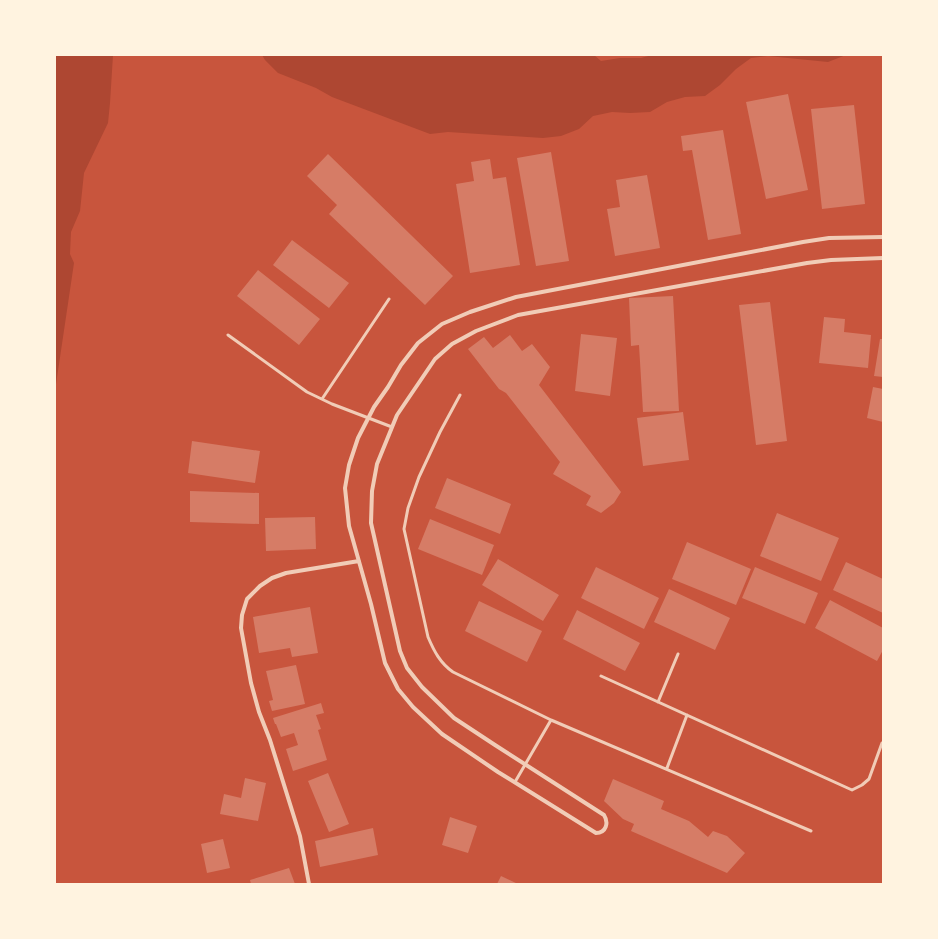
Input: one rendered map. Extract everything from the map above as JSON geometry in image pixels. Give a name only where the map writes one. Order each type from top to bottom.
[{"type":"street","points":[[883,237],[829,238],[803,242],[516,297],[470,312],[442,324],[418,343],[401,365],[368,417],[358,438],[349,464],[345,488],[349,526],[371,604],[385,663],[398,689],[413,707],[442,734],[596,834],[604,829],[606,821],[604,815],[454,718],[422,688],[407,668],[400,651],[371,523],[372,491],[377,464],[397,415],[435,359],[452,344],[476,331],[518,316],[807,263],[831,260],[883,258]]},
{"type":"street","points":[[309,884],[300,836],[270,740],[259,712],[251,683],[241,628],[242,615],[247,599],[260,586],[272,578],[286,574],[359,561]]},
{"type":"lane","points":[[322,399],[389,299]]},
{"type":"lane","points":[[228,335],[307,392],[392,427]]},
{"type":"lane","points":[[460,395],[440,432],[419,477],[408,508],[404,529],[428,637],[440,660],[453,672],[551,720],[667,768],[811,831]]},
{"type":"lane","points":[[658,702],[678,654]]},
{"type":"lane","points":[[601,676],[852,790],[862,786],[869,779],[882,743]]},
{"type":"lane","points":[[667,768],[686,715]]},
{"type":"lane","points":[[515,782],[551,720]]},
{"type":"shaded area","points":[[55,55],[113,55],[108,123],[84,173],[80,211],[71,232],[70,254],[74,263],[55,391]]},
{"type":"shaded area","points":[[262,55],[594,55],[601,61],[620,58],[641,58],[652,55],[846,55],[828,62],[768,56],[751,58],[705,96],[685,97],[667,102],[650,112],[612,112],[593,116],[579,129],[561,136],[543,138],[448,132],[430,134],[332,97],[316,88],[278,73]]},
{"type":"building","points":[[788,94],[808,190],[766,199],[746,102]]},
{"type":"building","points":[[854,105],[865,204],[822,209],[811,109]]},
{"type":"building","points":[[723,130],[741,234],[708,240],[692,150],[683,151],[681,136]]},
{"type":"building","points":[[551,152],[569,261],[536,266],[517,158]]},
{"type":"building","points":[[328,154],[453,276],[425,305],[329,214],[337,205],[307,176]]},
{"type":"building","points":[[490,159],[493,179],[506,177],[520,265],[470,273],[456,184],[474,181],[471,162]]},
{"type":"building","points":[[647,175],[660,248],[615,256],[607,209],[620,207],[616,180]]},
{"type":"building","points":[[292,240],[349,283],[329,308],[273,265]]},
{"type":"building","points":[[258,270],[320,319],[299,345],[237,296]]},
{"type":"building","points":[[673,296],[679,411],[643,412],[639,345],[631,346],[629,298]]},
{"type":"building","points":[[770,302],[787,441],[756,445],[739,305]]},
{"type":"building","points":[[824,317],[845,319],[844,332],[871,335],[868,368],[819,363]]},
{"type":"building","points":[[581,334],[617,338],[610,396],[575,391]]},
{"type":"building","points":[[510,335],[522,351],[532,344],[550,367],[539,385],[621,492],[614,503],[601,513],[586,505],[591,496],[553,474],[560,462],[506,393],[499,389],[468,349],[484,337],[493,348]]},
{"type":"building","points":[[880,339],[883,339],[883,377],[874,376]]},
{"type":"building","points":[[873,387],[883,389],[883,422],[867,418]]},
{"type":"building","points":[[683,412],[689,460],[643,466],[637,418]]},
{"type":"building","points":[[192,441],[260,451],[255,483],[188,473]]},
{"type":"building","points":[[447,478],[511,504],[500,534],[435,508]]},
{"type":"building","points":[[190,491],[259,493],[259,524],[190,522]]},
{"type":"building","points":[[777,513],[839,538],[821,581],[760,556]]},
{"type":"building","points":[[315,517],[316,549],[266,551],[265,518]]},
{"type":"building","points":[[430,519],[494,545],[482,575],[418,549]]},
{"type":"building","points":[[687,542],[751,569],[736,605],[672,579]]},
{"type":"building","points":[[498,559],[559,595],[543,621],[482,585]]},
{"type":"building","points":[[846,562],[883,579],[883,613],[833,590]]},
{"type":"building","points":[[596,567],[659,598],[644,629],[581,598]]},
{"type":"building","points":[[755,567],[818,593],[805,624],[742,598]]},
{"type":"building","points":[[669,589],[730,618],[715,650],[654,622]]},
{"type":"building","points":[[830,600],[883,628],[883,650],[877,661],[815,628]]},
{"type":"building","points":[[479,601],[542,631],[527,662],[465,631]]},
{"type":"building","points":[[310,607],[318,653],[292,657],[290,648],[259,653],[253,617]]},
{"type":"building","points":[[577,610],[640,643],[625,671],[563,639]]},
{"type":"building","points":[[296,665],[305,704],[272,711],[269,701],[273,700],[266,671]]},
{"type":"building","points":[[321,703],[324,713],[316,715],[321,729],[318,730],[327,760],[293,771],[286,749],[298,745],[294,733],[281,737],[273,718]]},
{"type":"building","points":[[328,773],[349,824],[329,832],[308,781]]},
{"type":"building","points":[[245,778],[266,783],[258,821],[220,814],[224,794],[241,798]]},
{"type":"building","points":[[613,779],[664,801],[661,809],[689,821],[708,837],[713,831],[727,836],[745,853],[727,873],[631,831],[634,824],[623,819],[604,801]]},
{"type":"building","points":[[450,817],[477,826],[468,853],[442,845]]},
{"type":"building","points":[[373,828],[378,855],[320,867],[315,841]]},
{"type":"building","points":[[223,839],[230,868],[207,873],[201,844]]},
{"type":"building","points":[[289,868],[295,884],[251,884],[250,880]]},
{"type":"building","points":[[501,876],[518,884],[497,884]]}]
